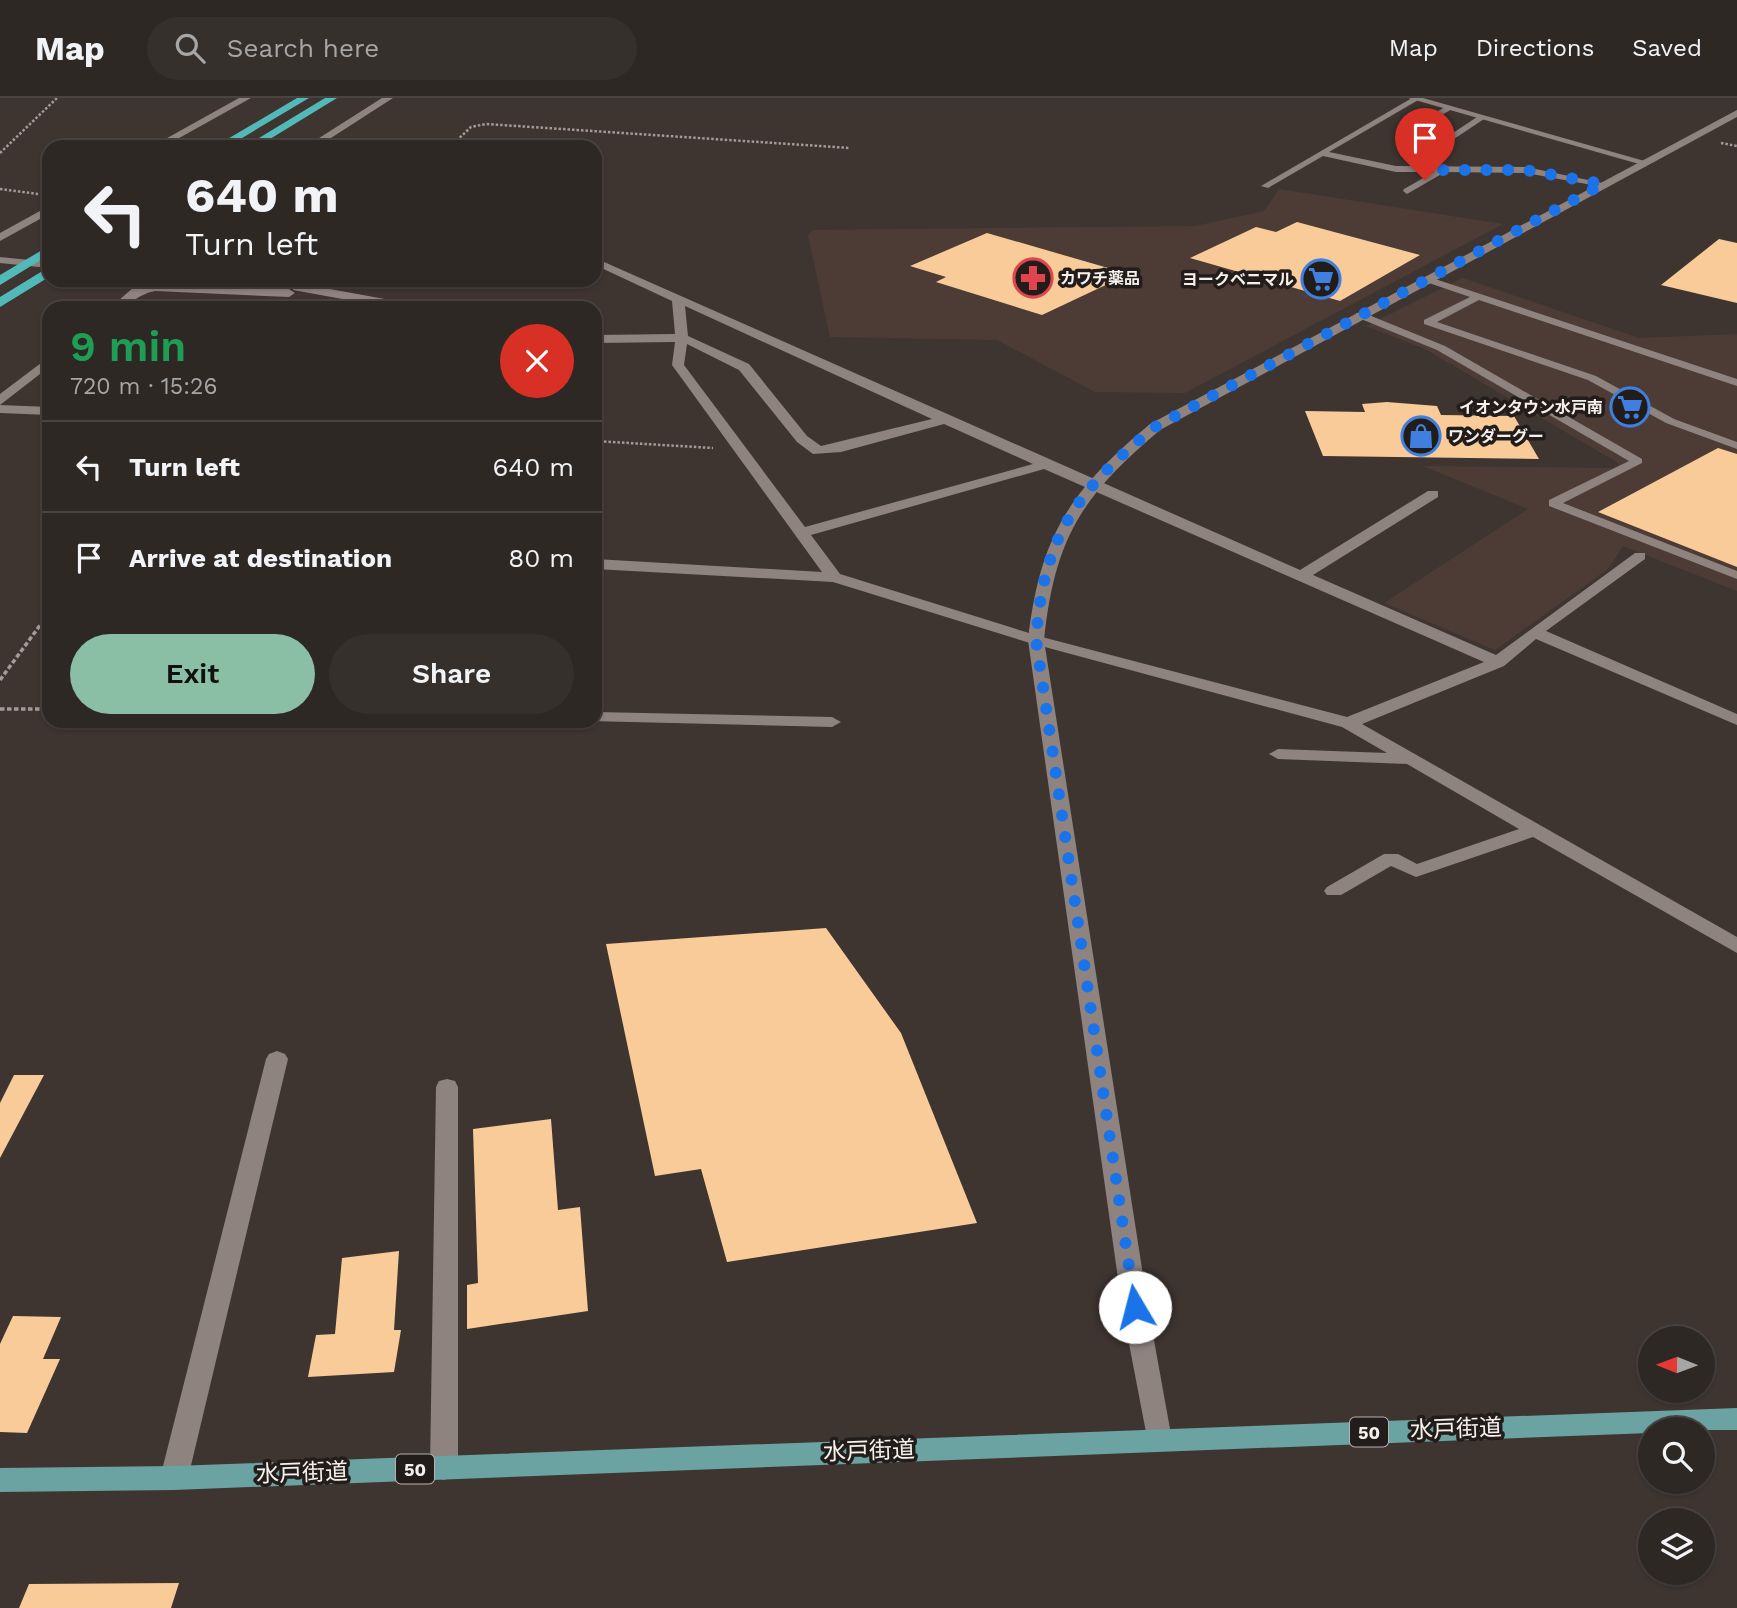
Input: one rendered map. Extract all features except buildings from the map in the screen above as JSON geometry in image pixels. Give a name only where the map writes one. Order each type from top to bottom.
[{"type":"highway","points":[[231,140],[304,98]]},
{"type":"highway","points":[[261,140],[332,98]]},
{"type":"highway","points":[[0,281],[42,254]]},
{"type":"highway","points":[[0,303],[42,276]]},
{"type":"main road","name":"水戸街道","points":[[0,1480],[174,1478],[1737,1419]]},
{"type":"street","points":[[169,140],[246,98]]},
{"type":"street","points":[[321,140],[388,98]]},
{"type":"street","points":[[1415,98],[1643,162]]},
{"type":"street","points":[[1159,1440],[1135,1307],[1036,640],[1039,594],[1046,564],[1064,527],[1092,485],[1116,458],[1155,427],[1737,113]]},
{"type":"street","points":[[0,238],[42,213]]},
{"type":"street","points":[[0,260],[42,264]]},
{"type":"street","points":[[602,264],[945,420],[1498,662]]},
{"type":"street","points":[[125,301],[138,290],[155,287],[293,290],[366,301]]},
{"type":"street","points":[[223,290],[227,287]]},
{"type":"street","points":[[678,301],[682,338],[678,365],[834,577]]},
{"type":"street","points":[[602,339],[682,338],[744,367],[802,439],[818,451],[841,449],[945,420]]},
{"type":"street","points":[[0,401],[42,367]]},
{"type":"street","points":[[0,409],[42,411]]},
{"type":"street","points":[[802,533],[1044,463]]},
{"type":"street","points":[[1303,575],[1433,494]]},
{"type":"street","points":[[1348,723],[1498,662],[1534,632],[1640,556]]},
{"type":"street","points":[[602,569],[834,577],[1036,640],[1348,723],[1737,946]]},
{"type":"street","points":[[1534,632],[1737,720]]},
{"type":"street","points":[[602,717],[832,722]]},
{"type":"street","points":[[1278,754],[1411,760]]},
{"type":"street","points":[[1334,891],[1391,858],[1416,871],[1535,830]]},
{"type":"street","points":[[174,1478],[276,1059]]},
{"type":"street","points":[[444,1468],[447,1087]]},
{"type":"lane","points":[[1265,186],[1415,98]]},
{"type":"lane","points":[[1405,132],[1450,108]]},
{"type":"lane","points":[[1439,145],[1483,117]]},
{"type":"lane","points":[[1321,153],[1396,169],[1526,170],[1603,184]]},
{"type":"lane","points":[[1407,191],[1443,170]]},
{"type":"lane","points":[[1426,279],[1737,383]]},
{"type":"lane","points":[[1477,297],[1428,322],[1592,378],[1670,421],[1737,446]]},
{"type":"lane","points":[[1360,315],[1441,348],[1638,461],[1553,503],[1737,575]]},
{"type":"path","points":[[0,153],[57,98]]},
{"type":"path","points":[[457,140],[471,127],[486,124],[850,148]]},
{"type":"path","points":[[0,190],[42,194]]},
{"type":"path","points":[[602,441],[741,450]]},
{"type":"path","points":[[0,680],[42,623]]},
{"type":"path","points":[[0,709],[42,709]]},
{"type":"shaded area","points":[[1279,189],[1503,224],[1185,393],[1095,392],[997,340],[830,337],[808,235],[813,230],[1195,226],[1264,211]]},
{"type":"shaded area","name":"イオンタウン水戸南","points":[[1463,278],[1639,338],[1737,334],[1737,591],[1623,546],[1608,569],[1495,650],[1384,603],[1528,509],[1423,466],[1613,468],[1620,464],[1425,349],[1366,326]]},
{"type":"place","name":"カワチ薬品","points":[[1033,278]]},
{"type":"place","name":"ヨークベニマル","points":[[1321,279]]},
{"type":"place","name":"イオンタウン水戸南","points":[[1630,407]]},
{"type":"place","name":"ワンダーグー","points":[[1421,436]]},
{"type":"route","points":[[1135,1307],[1036,640],[1039,594],[1046,564],[1064,527],[1092,485],[1116,458],[1155,427],[1603,184],[1526,170],[1443,170],[1425,180]]}]
